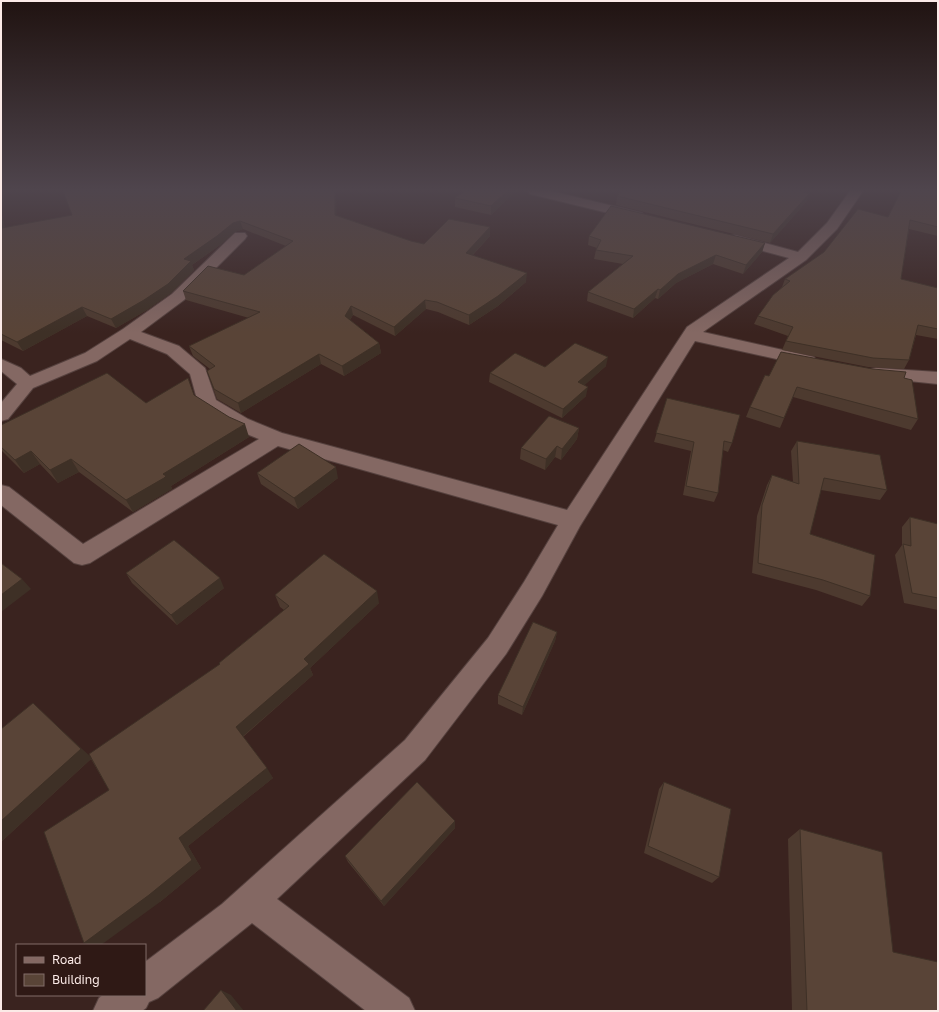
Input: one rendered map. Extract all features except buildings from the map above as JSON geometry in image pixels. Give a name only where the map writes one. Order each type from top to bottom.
[{"type":"street","points":[[1,415],[27,384],[91,357],[129,333],[178,297],[238,238]]},
{"type":"street","points":[[732,238],[801,257]]},
{"type":"street","points":[[146,984],[234,916],[415,750],[497,646],[533,589],[572,520],[692,331],[801,257],[820,238]]},
{"type":"street","points":[[692,331],[699,337],[822,364]]},
{"type":"street","points":[[129,333],[173,350],[198,372],[207,403],[241,424],[275,438],[572,520]]},
{"type":"street","points":[[1,364],[15,372],[27,384]]},
{"type":"street","points":[[860,371],[938,378]]},
{"type":"street","points":[[1,493],[82,556],[275,438]]},
{"type":"street","points":[[251,901],[396,1011]]},
{"type":"street","points":[[112,1011],[132,996]]}]
